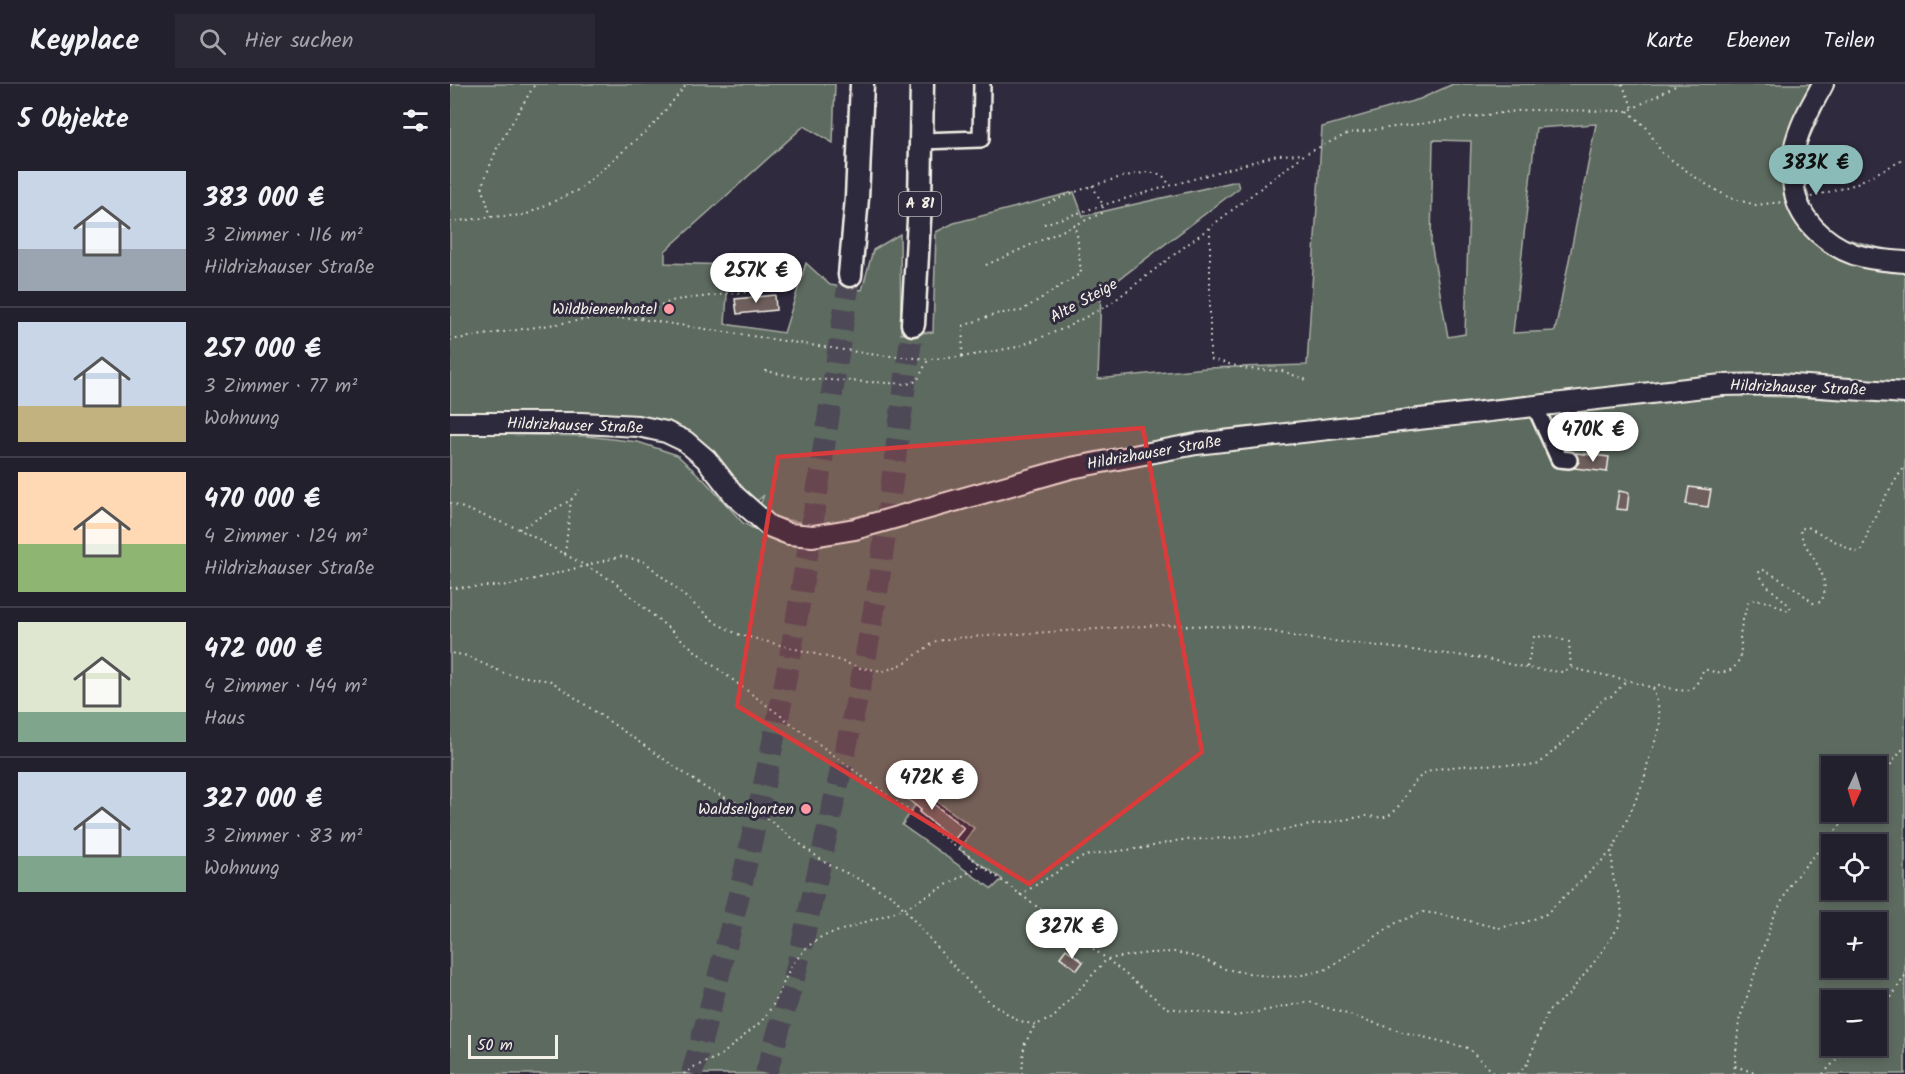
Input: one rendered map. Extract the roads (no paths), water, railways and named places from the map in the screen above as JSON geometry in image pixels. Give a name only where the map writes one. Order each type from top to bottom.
[{"type":"highway","name":"A 81","points":[[913,324],[920,203],[922,84]]},
{"type":"highway","points":[[850,275],[856,210],[858,88]]},
{"type":"main road","points":[[1823,84],[1803,122],[1793,156],[1796,200],[1820,234],[1838,247],[1862,257],[1905,262]]},
{"type":"main road","name":"Hildrizhauser Straße","points":[[450,423],[581,423],[638,426],[666,432],[684,441],[706,459],[735,496],[769,526],[789,534],[805,537],[825,536],[855,529],[1071,468],[1196,444],[1722,385],[1779,384],[1905,393]]},
{"type":"lane","points":[[921,141],[981,140],[982,84]]},
{"type":"lane","points":[[1535,406],[1559,459],[1569,460]]},
{"type":"tunnel","points":[[692,1074],[743,877],[786,678],[812,527],[850,275]]},
{"type":"tunnel","points":[[766,1074],[796,971],[863,672],[878,587],[913,324]]},
{"type":"place","name":"Wildbienenhotel","points":[[669,309]]},
{"type":"place","name":"Waldseilgarten","points":[[806,809]]}]
